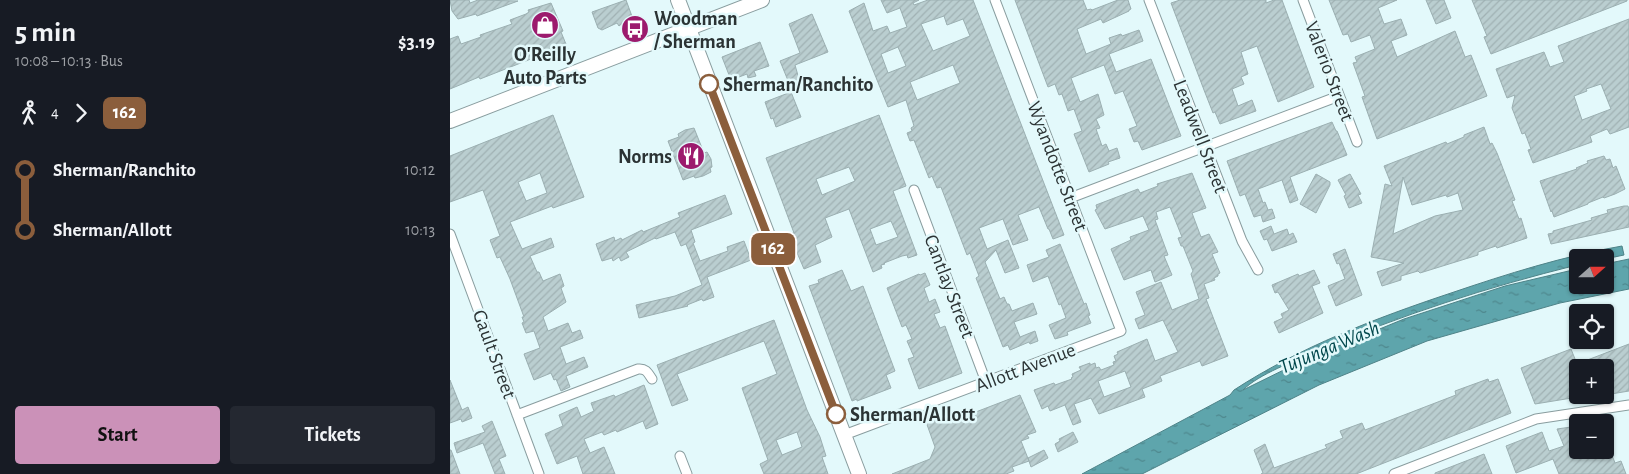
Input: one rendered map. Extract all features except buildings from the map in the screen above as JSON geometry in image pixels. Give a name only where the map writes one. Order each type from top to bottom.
[{"type":"main road","points":[[678,0],[859,474]]},
{"type":"main road","points":[[450,122],[762,0]]},
{"type":"street","name":"Wyandotte Street","points":[[995,0],[1122,331]]},
{"type":"street","name":"Leadwell Street","points":[[1149,0],[1242,241],[1258,270]]},
{"type":"street","name":"Valerio Street","points":[[1303,0],[1357,142]]},
{"type":"street","points":[[1070,198],[1339,96]]},
{"type":"street","name":"Cantlay Street","points":[[914,190],[986,382]]},
{"type":"street","name":"Gault Street","points":[[450,234],[539,474]]},
{"type":"street","name":"Allott Avenue","points":[[844,435],[1122,331]]},
{"type":"street","points":[[517,414],[638,369],[643,368],[647,371],[652,380]]},
{"type":"street","points":[[1394,474],[1536,419],[1629,405]]},
{"type":"street","points":[[680,456],[687,474]]},
{"type":"water","points":[[1622,246],[1624,255],[1614,257],[1614,249],[1606,249]]},
{"type":"water","points":[[1569,257],[1569,267],[1478,292],[1381,325],[1278,368],[1243,390],[1304,360],[1404,319],[1505,286],[1569,271],[1569,294],[1604,294],[1560,303],[1427,341],[1319,385],[1142,474],[1082,474],[1230,395],[1234,390],[1259,375],[1312,347],[1367,323],[1423,303]]},
{"type":"water","points":[[1629,259],[1629,289],[1614,292],[1614,262]]},
{"type":"bus line","name":"162","points":[[709,84],[836,414]]},
{"type":"place","name":"O'Reilly Auto Parts","points":[[545,25]]},
{"type":"place","name":"Woodman / Sherman","points":[[635,29]]},
{"type":"place","name":"Sherman/Ranchito","points":[[709,84]]},
{"type":"place","name":"Norms","points":[[691,156]]},
{"type":"place","name":"Sherman/Allott","points":[[836,414]]},
{"type":"water label","name":"Tujunga Wash","points":[[1329,347]]}]
